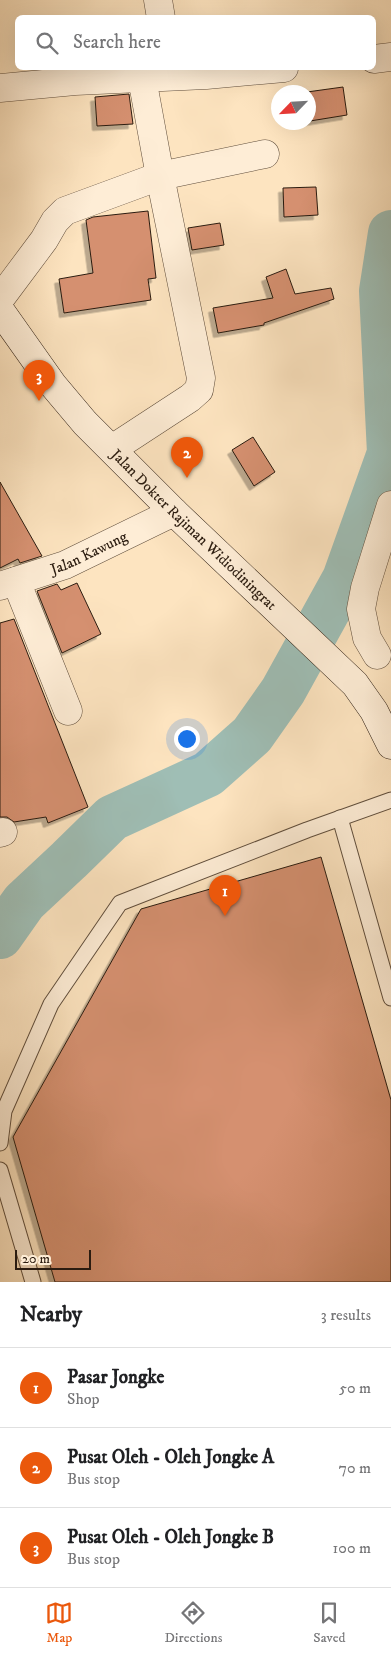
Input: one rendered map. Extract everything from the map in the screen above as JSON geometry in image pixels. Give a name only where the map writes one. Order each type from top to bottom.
[{"type":"street","points":[[158,0],[160,15]]},
{"type":"street","points":[[376,59],[391,57]]},
{"type":"street","points":[[0,88],[75,81],[142,78],[170,72],[206,75],[262,70]]},
{"type":"street","points":[[112,449],[190,398],[199,390],[201,378],[142,78]]},
{"type":"street","points":[[0,299],[44,240],[55,221],[65,211],[160,176],[265,154]]},
{"type":"street","name":"Jalan Dokter Rajiman Widiodiningrat","points":[[0,310],[53,385],[85,423],[174,512],[346,675],[374,711],[391,746]]},
{"type":"street","points":[[346,675],[384,652],[367,638],[361,609],[365,588],[391,505]]},
{"type":"street","name":"Jalan Kawung","points":[[8,583],[65,565],[174,512]]},
{"type":"street","points":[[8,583],[68,711]]},
{"type":"lane","points":[[0,1143],[4,1111],[51,1004],[120,903],[391,800]]},
{"type":"lane","points":[[340,818],[391,998]]},
{"type":"lane","points":[[0,1170],[33,1282]]},
{"type":"building","points":[[343,87],[347,115],[316,120],[316,91]]},
{"type":"building","points":[[129,94],[133,124],[97,126],[95,97]]},
{"type":"building","points":[[316,187],[318,215],[284,217],[283,188]]},
{"type":"building","points":[[148,211],[156,278],[148,279],[151,300],[64,313],[59,279],[93,273],[86,220],[93,217]]},
{"type":"building","points":[[220,223],[224,245],[192,250],[188,228]]},
{"type":"building","points":[[286,269],[295,294],[331,288],[334,299],[264,323],[264,325],[218,333],[213,308],[273,298],[266,277]]},
{"type":"building","points":[[253,437],[275,472],[254,486],[232,450]]},
{"type":"building","points":[[0,482],[42,556],[20,563],[18,559],[0,568]]},
{"type":"building","points":[[77,583],[101,634],[62,653],[37,591],[57,584],[61,590]]},
{"type":"building","points":[[14,619],[88,807],[48,823],[46,817],[14,822],[7,817],[0,817],[0,623]]},
{"type":"building","points":[[321,857],[391,1100],[391,1282],[55,1282],[13,1137],[141,909]]},
{"type":"waterway","points":[[0,936],[24,902],[112,818],[208,774],[252,735],[283,691],[345,579],[390,453],[382,291],[391,233]]},
{"type":"place","name":"Pusat Oleh - Oleh Jongke B","points":[[39,401]]},
{"type":"place","name":"Pusat Oleh - Oleh Jongke A","points":[[187,478]]},
{"type":"place","name":"Pasar Jongke","points":[[225,916]]}]
